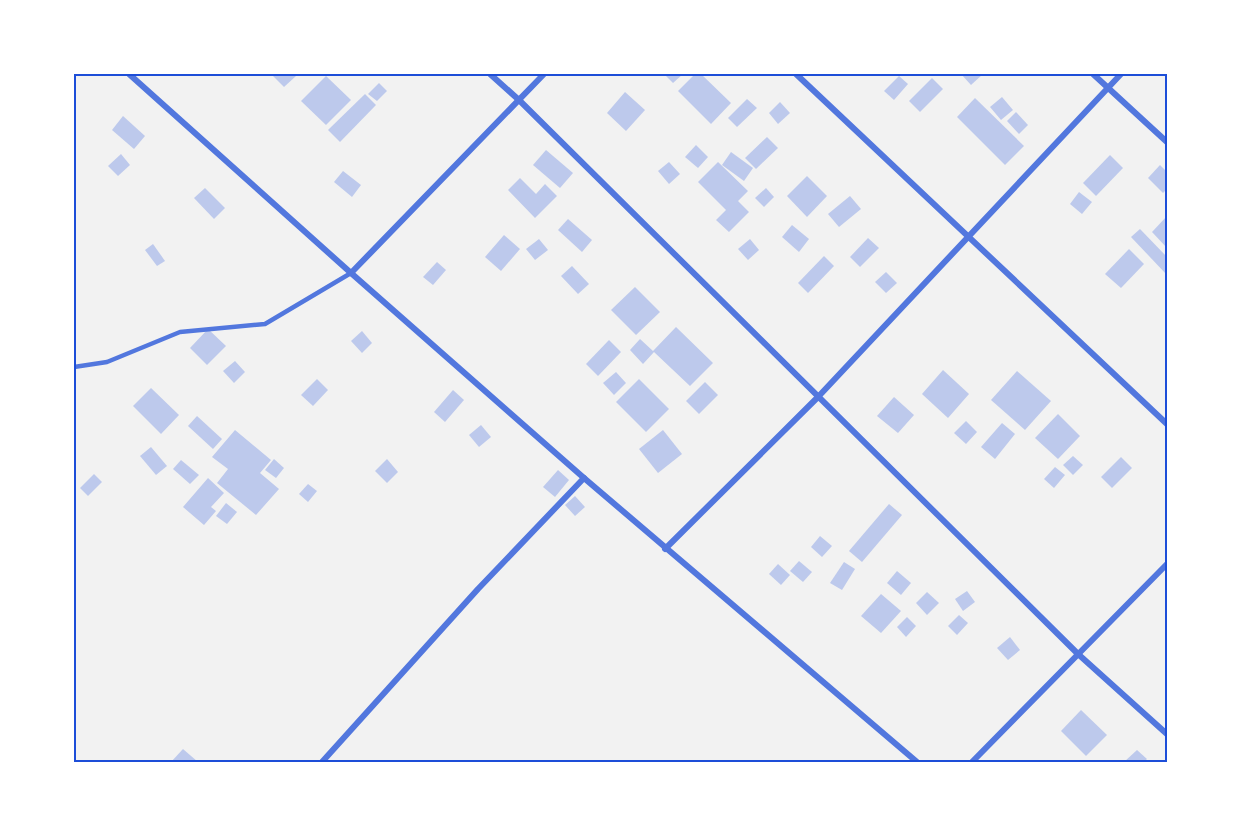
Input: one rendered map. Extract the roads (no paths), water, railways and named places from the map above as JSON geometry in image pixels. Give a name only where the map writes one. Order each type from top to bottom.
[{"type":"street","points":[[129,74],[665,549],[917,762]]},
{"type":"street","points":[[490,74],[519,100],[1078,654],[1167,735]]},
{"type":"street","points":[[351,273],[544,74]]},
{"type":"street","points":[[796,74],[1167,425]]},
{"type":"street","points":[[1093,74],[1167,143]]},
{"type":"street","points":[[665,549],[818,397],[1121,74]]},
{"type":"street","points":[[322,762],[478,589],[584,478]]},
{"type":"street","points":[[972,762],[1167,563]]},
{"type":"lane","points":[[74,367],[107,362],[180,332],[265,324],[351,273]]}]
